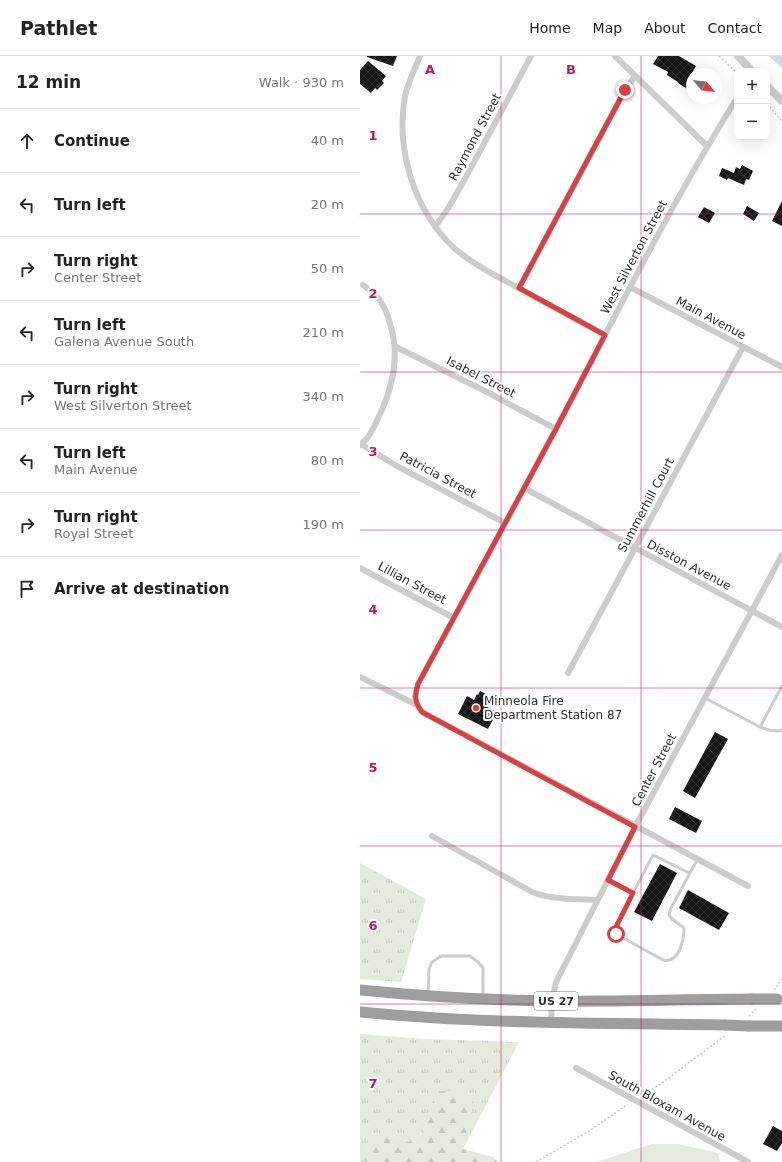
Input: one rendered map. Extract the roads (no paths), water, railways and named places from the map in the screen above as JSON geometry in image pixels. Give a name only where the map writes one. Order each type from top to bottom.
[{"type":"highway","name":"US 27","points":[[360,990],[427,996],[552,1001],[755,1003],[777,996]]},
{"type":"highway","name":"US 27","points":[[360,1012],[438,1018],[728,1028],[749,1021],[782,1026]]},
{"type":"street","points":[[420,56],[405,97],[404,146],[406,160],[415,189],[426,213],[435,227],[448,241],[471,261],[605,335]]},
{"type":"street","name":"Raymond Street","points":[[435,227],[449,207],[466,177],[531,56]]},
{"type":"street","points":[[615,56],[707,146]]},
{"type":"street","points":[[738,56],[749,68]]},
{"type":"street","points":[[519,288],[625,90],[635,76]]},
{"type":"street","points":[[770,89],[782,101]]},
{"type":"street","name":"West Silverton Street","points":[[417,706],[415,697],[418,684],[556,429],[630,287],[707,146],[734,103]]},
{"type":"street","points":[[360,445],[370,435],[384,406],[395,368],[396,347],[393,332],[383,304],[363,284]]},
{"type":"street","name":"Main Avenue","points":[[630,287],[782,367]]},
{"type":"street","name":"Isabel Street","points":[[396,347],[483,390],[556,429]]},
{"type":"street","name":"Summerhill Court","points":[[568,673],[744,347]]},
{"type":"street","name":"Patricia Street","points":[[360,445],[505,523]]},
{"type":"street","name":"Disston Avenue","points":[[524,488],[782,627]]},
{"type":"street","name":"Center Street","points":[[551,1022],[552,1001],[556,982],[635,827],[782,555]]},
{"type":"street","name":"Lillian Street","points":[[360,568],[454,618]]},
{"type":"street","points":[[360,677],[417,706],[422,712],[635,827],[748,886]]},
{"type":"street","points":[[432,836],[532,892],[543,896],[598,900]]},
{"type":"street","name":"South Bloxam Avenue","points":[[576,1068],[736,1159],[748,1162]]},
{"type":"lane","points":[[760,727],[782,686]]},
{"type":"lane","points":[[705,698],[760,727],[770,730],[782,730]]},
{"type":"lane","points":[[689,873],[653,855],[614,931],[616,934],[653,955],[668,961],[674,958],[681,947],[684,928],[669,915],[671,908],[697,860]]},
{"type":"lane","points":[[608,880],[633,893]]},
{"type":"lane","points":[[427,996],[429,969],[432,962],[441,956],[470,956],[483,968],[483,999]]},
{"type":"water","points":[[769,56],[782,56],[782,68]]},
{"type":"place","name":"Minneola Fire Department Station 87","points":[[476,708]]}]
